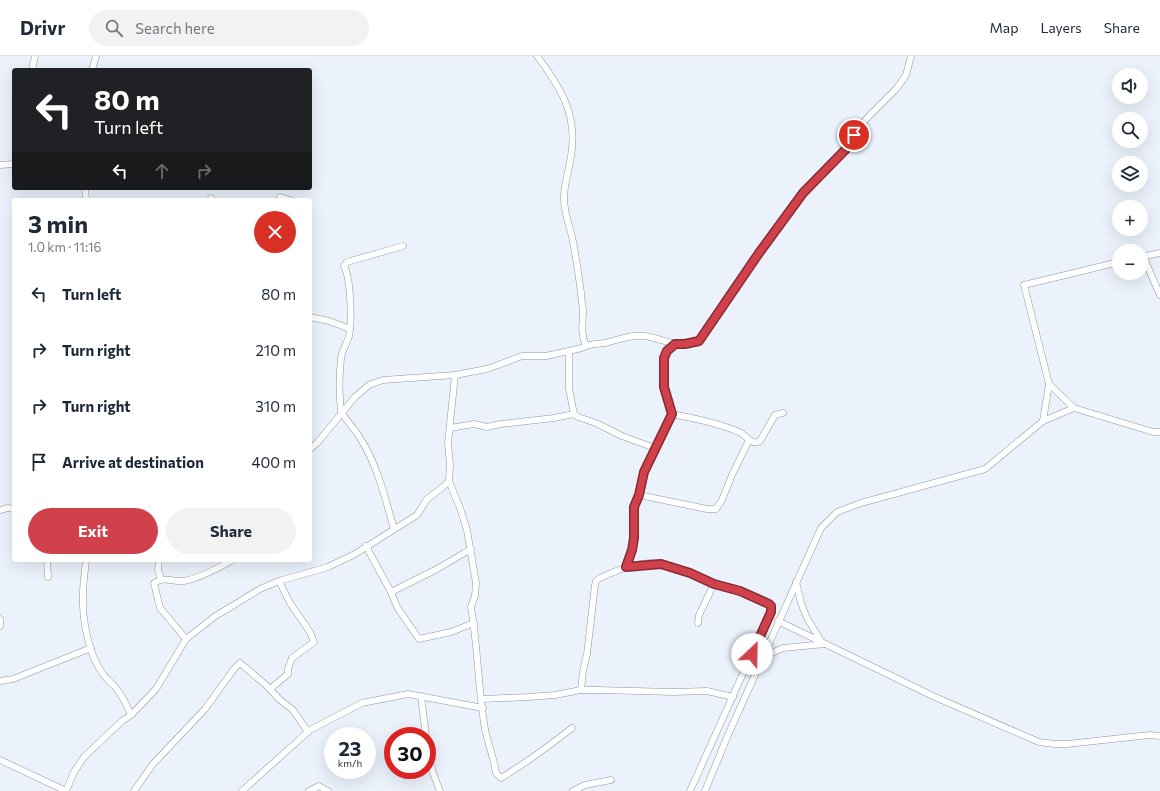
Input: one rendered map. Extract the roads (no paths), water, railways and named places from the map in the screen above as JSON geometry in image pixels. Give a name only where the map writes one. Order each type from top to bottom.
[{"type":"street","points":[[32,68],[35,56]]},
{"type":"street","points":[[93,68],[96,56]]},
{"type":"street","points":[[537,56],[554,79],[562,93],[569,109],[573,126],[574,139],[572,155],[565,184],[564,198],[565,212],[574,249],[578,274],[583,309],[582,336],[586,346]]},
{"type":"street","points":[[312,448],[318,443],[355,397],[369,385],[383,380],[455,374],[487,368],[522,356],[546,356],[623,338],[643,336],[675,344],[685,344],[699,341],[759,253],[803,193],[846,149],[854,135],[867,118],[897,88],[906,75],[911,56]]},
{"type":"street","points":[[0,165],[12,164]]},
{"type":"street","points":[[394,529],[380,477],[373,461],[355,429],[341,413],[339,389],[341,358],[347,343],[350,329],[349,293],[347,274],[344,266],[347,262],[403,246]]},
{"type":"street","points":[[1148,255],[1160,252]]},
{"type":"street","points":[[1043,421],[1049,384],[1024,285],[1112,264]]},
{"type":"street","points":[[1148,270],[1160,295]]},
{"type":"street","points":[[312,317],[328,321],[350,329]]},
{"type":"street","points":[[626,567],[632,550],[634,538],[634,507],[639,495],[644,472],[672,414],[664,387],[664,358],[667,351],[675,344]]},
{"type":"street","points":[[568,351],[569,389],[574,414],[622,436],[655,448]]},
{"type":"street","points":[[455,374],[448,443],[450,465],[448,481],[462,515],[471,549],[476,583],[476,596],[471,607],[474,622],[482,708],[485,729],[495,764],[496,773],[501,778],[544,750],[572,728]]},
{"type":"street","points":[[1049,384],[1074,408],[1153,432],[1160,432]]},
{"type":"street","points":[[705,791],[762,657],[821,528],[837,512],[861,503],[985,469],[1043,421],[1074,408]]},
{"type":"street","points":[[672,414],[703,420],[730,428],[742,433],[749,440],[757,442],[760,441],[775,415],[783,413]]},
{"type":"street","points":[[450,428],[474,424],[487,427],[574,414]]},
{"type":"street","points":[[639,495],[707,509],[716,509],[722,500],[749,440]]},
{"type":"street","points":[[0,760],[66,791],[74,772],[84,757],[131,715],[156,690],[186,639],[214,616],[260,589],[279,581],[328,567],[355,554],[417,515],[427,499],[443,487],[448,481]]},
{"type":"street","points":[[0,510],[12,509]]},
{"type":"street","points":[[366,546],[391,592],[397,607],[419,639],[451,632],[474,622]]},
{"type":"street","points":[[391,592],[437,569],[471,549]]},
{"type":"street","points":[[47,562],[48,577]]},
{"type":"street","points":[[86,562],[83,594],[85,624],[95,662],[103,675],[116,688],[131,715]]},
{"type":"street","points":[[159,562],[158,570],[161,579]]},
{"type":"street","points":[[186,639],[160,608],[154,583],[161,579],[185,581],[216,570],[230,562]]},
{"type":"street","points":[[581,690],[595,585],[596,581],[600,578],[626,567],[661,564],[690,573],[714,584],[740,591],[769,604],[772,608],[690,791]]},
{"type":"street","points":[[270,689],[288,674],[288,669],[292,658],[314,642],[310,632],[290,603],[279,581]]},
{"type":"street","points":[[796,582],[801,603],[807,618],[823,643]]},
{"type":"street","points":[[698,622],[699,615],[714,584]]},
{"type":"street","points":[[0,619],[0,626]]},
{"type":"street","points":[[778,621],[935,697],[1039,742],[1067,744],[1150,735],[1160,736]]},
{"type":"street","points":[[762,657],[787,647],[823,643]]},
{"type":"street","points":[[0,681],[13,679],[91,648]]},
{"type":"street","points":[[134,791],[153,764],[209,703],[240,663],[293,710],[308,732]]},
{"type":"street","points":[[482,699],[555,695],[581,690],[673,692],[706,691],[733,696]]},
{"type":"street","points":[[242,791],[310,730],[362,703],[408,694],[482,708]]},
{"type":"street","points":[[421,696],[425,727]]},
{"type":"street","points":[[435,779],[440,791]]},
{"type":"street","points":[[573,791],[585,785],[611,780]]},
{"type":"street","points":[[309,791],[319,786],[328,791]]}]
